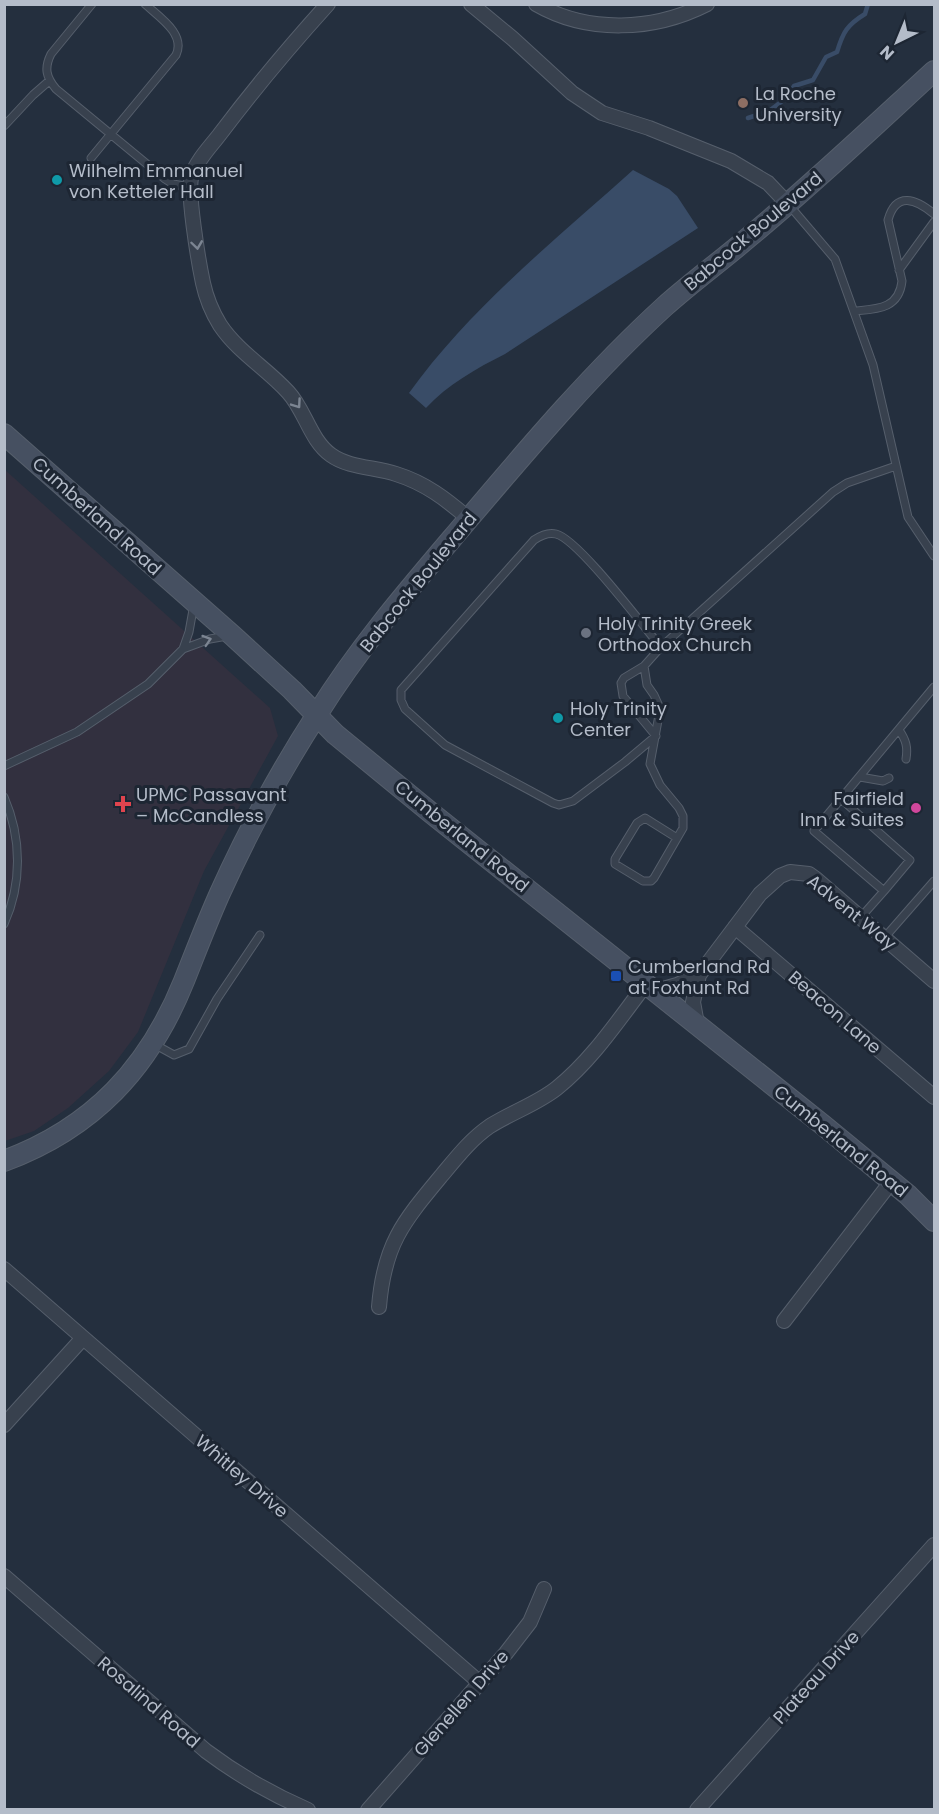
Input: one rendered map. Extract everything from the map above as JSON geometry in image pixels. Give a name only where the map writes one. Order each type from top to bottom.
[{"type":"main road","name":"Babcock Boulevard","points":[[4,1161],[62,1134],[103,1105],[141,1062],[154,1044],[184,982],[201,934],[237,856],[316,715],[395,607],[539,436],[617,352],[666,305],[788,204],[934,71]]},
{"type":"main road","name":"Cumberland Road","points":[[4,434],[292,690],[335,734],[697,1024],[891,1182],[934,1221]]},
{"type":"street","points":[[328,4],[288,47],[193,170],[190,187],[203,284],[214,314],[232,342],[287,391],[299,405],[314,434],[332,456],[348,463],[393,472],[420,482],[446,499],[469,519]]},
{"type":"street","points":[[471,4],[572,93],[602,113],[649,128],[731,161],[768,183],[788,204]]},
{"type":"street","points":[[536,4],[565,17],[612,26],[664,20],[689,13],[707,4]]},
{"type":"street","name":"Advent Way","points":[[697,1024],[693,1002],[699,975],[760,894],[780,876],[790,872],[809,874],[934,981]]},
{"type":"street","name":"Beacon Lane","points":[[735,927],[934,1097]]},
{"type":"street","points":[[379,1307],[381,1279],[395,1238],[416,1206],[467,1145],[480,1133],[541,1099],[572,1075],[651,987],[686,981],[699,975]]},
{"type":"street","points":[[784,1321],[891,1182]]},
{"type":"street","name":"Whitley Drive","points":[[4,1269],[480,1683]]},
{"type":"street","points":[[4,1425],[83,1338]]},
{"type":"street","name":"Plateau Drive","points":[[697,1809],[934,1545]]},
{"type":"street","name":"Rosalind Road","points":[[4,1576],[232,1771],[308,1809]]},
{"type":"street","name":"Glenellen Drive","points":[[368,1809],[506,1653],[530,1622],[544,1589]]},
{"type":"lane","points":[[93,4],[51,54],[47,63],[47,76],[56,89],[165,179],[174,184],[190,187]]},
{"type":"lane","points":[[91,158],[176,55],[179,47],[173,31],[145,4]]},
{"type":"lane","points":[[4,126],[33,95],[50,81]]},
{"type":"lane","points":[[855,311],[888,306],[901,291],[902,281],[888,220],[890,212],[897,204],[906,200],[915,200],[934,214]]},
{"type":"lane","points":[[788,204],[835,259],[873,365],[908,517],[934,556]]},
{"type":"lane","points":[[899,270],[934,222]]},
{"type":"lane","points":[[656,736],[623,696],[621,690],[624,678],[644,666],[661,647],[833,492],[847,483],[896,466]]},
{"type":"lane","points":[[656,736],[573,801],[560,805],[552,803],[445,745],[405,709],[400,694],[401,690],[534,540],[551,534],[564,537],[592,563],[661,647]]},
{"type":"lane","points":[[183,649],[189,632],[194,602]]},
{"type":"lane","points":[[4,766],[76,732],[112,709],[148,684],[183,649],[210,639],[232,636]]},
{"type":"lane","points":[[644,666],[647,685],[659,706],[650,764],[660,785],[679,808],[683,816],[683,828],[677,838],[651,881],[643,881],[615,864],[615,859],[641,819],[645,818],[677,838]]},
{"type":"lane","points":[[884,891],[814,831],[934,687]]},
{"type":"lane","points":[[899,730],[905,738],[908,749],[906,759]]},
{"type":"lane","points":[[860,777],[884,781],[889,778]]},
{"type":"lane","points":[[4,798],[13,824],[18,865],[17,888],[12,908],[4,924]]},
{"type":"lane","points":[[841,799],[910,860],[861,917]]},
{"type":"lane","points":[[885,937],[934,881]]},
{"type":"lane","points":[[154,1044],[174,1054],[189,1049],[217,999],[260,935]]},
{"type":"shaded area","name":"UPMC Passavant – McCandless","points":[[4,469],[270,708],[278,736],[204,871],[138,1032],[109,1071],[68,1108],[34,1131],[5,1141]]},
{"type":"water","points":[[633,170],[669,189],[677,196],[698,228],[505,354],[463,378],[426,408],[409,393],[433,362],[486,304]]},
{"type":"waterway","points":[[748,118],[769,111],[785,99],[794,86],[813,80],[826,57],[837,52],[846,30],[865,14],[868,4]]},
{"type":"place","name":"La Roche University","points":[[743,103]]},
{"type":"place","name":"Wilhelm Emmanuel von Ketteler Hall","points":[[57,180]]},
{"type":"place","name":"Holy Trinity Greek Orthodox Church","points":[[586,633]]},
{"type":"place","name":"Holy Trinity Center","points":[[558,718]]},
{"type":"place","name":"UPMC Passavant – McCandless","points":[[123,804]]},
{"type":"place","name":"Fairfield Inn & Suites","points":[[916,808]]},
{"type":"place","name":"Cumberland Rd at Foxhunt Rd","points":[[616,976]]}]
